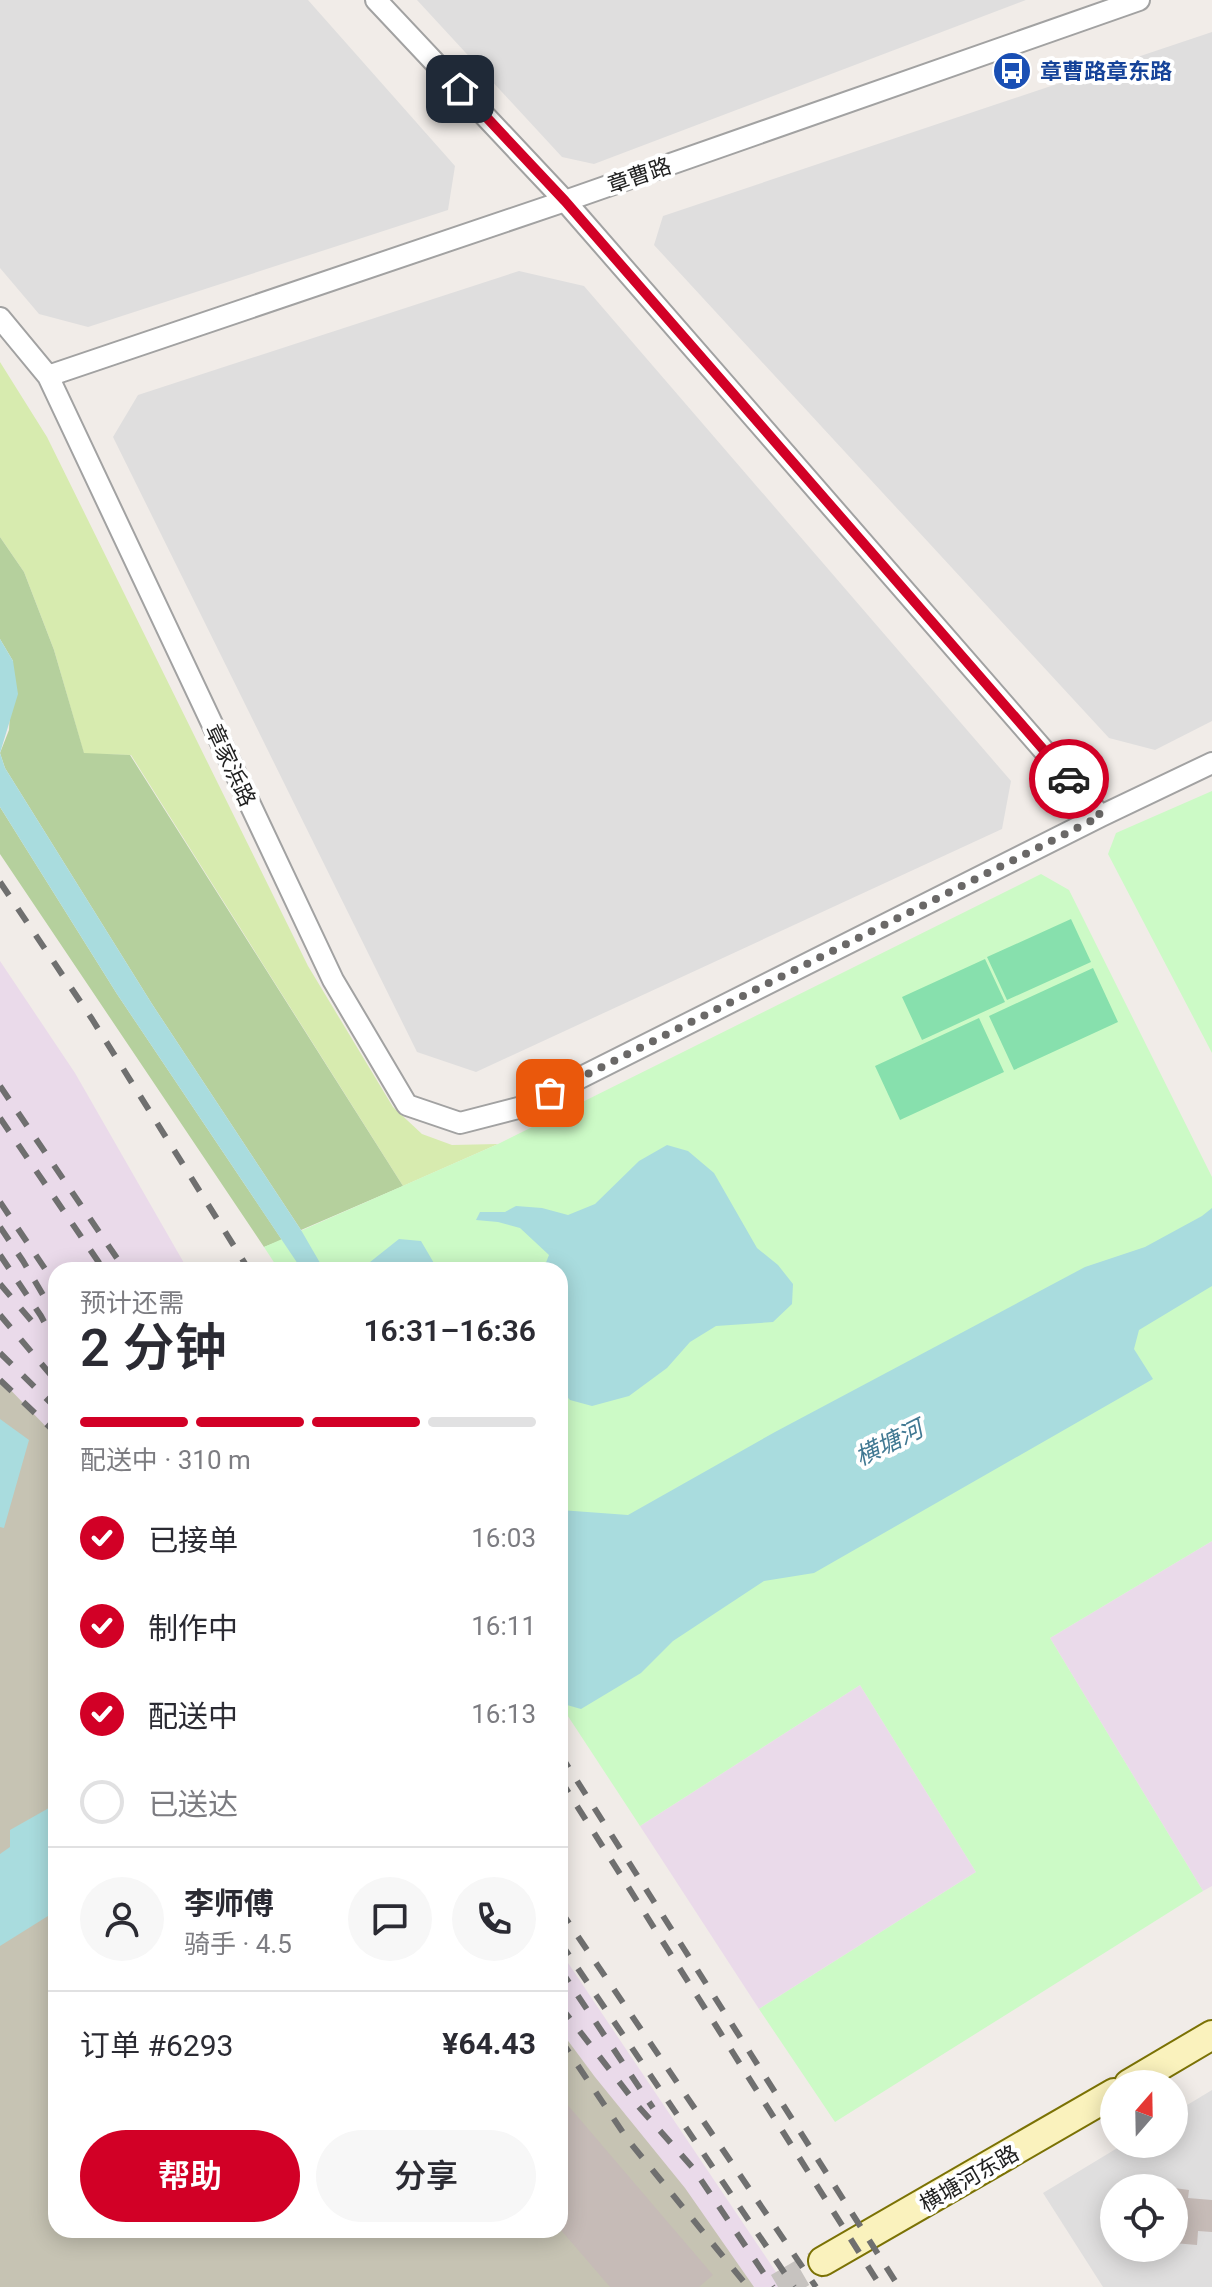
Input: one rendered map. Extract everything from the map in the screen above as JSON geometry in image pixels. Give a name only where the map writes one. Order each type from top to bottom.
[{"type":"main road","points":[[1153,2070],[1212,2035]]},
{"type":"main road","name":"横塘河东路","points":[[823,2261],[1100,2101]]},
{"type":"street","points":[[376,0],[565,201],[1101,816]]},
{"type":"street","name":"章曹路","points":[[48,376],[565,201],[1139,0]]},
{"type":"street","name":"章家浜路","points":[[0,318],[48,376],[333,980],[407,1105],[460,1123],[522,1107],[1212,763]]},
{"type":"shaded area","points":[[0,0],[308,0],[455,166],[448,210],[88,327],[39,314],[0,268]]},
{"type":"shaded area","points":[[417,0],[1026,0],[594,164],[562,157]]},
{"type":"shaded area","points":[[1212,32],[1212,721],[1155,750],[1109,738],[654,245],[663,216]]},
{"type":"shaded area","points":[[519,271],[584,286],[1011,781],[1002,829],[476,1072],[417,1052],[113,437],[138,395]]},
{"type":"shaded area","points":[[0,961],[75,1073],[183,1262],[48,1262],[48,1458],[0,1431]]},
{"type":"shaded area","points":[[0,1379],[48,1429],[48,2238],[568,2238],[568,2041],[685,2188],[754,2287],[0,2287]]},
{"type":"shaded area","points":[[1212,1541],[1212,1886],[1203,1891],[1050,1638]]},
{"type":"shaded area","points":[[860,1685],[976,1872],[759,2009],[640,1826]]},
{"type":"shaded area","points":[[568,1963],[786,2287],[727,2287],[659,2165],[568,2041]]},
{"type":"shaded area","points":[[1212,2090],[1212,2287],[1103,2287],[1043,2193],[1101,2158],[1188,2158],[1188,2105]]},
{"type":"green space","points":[[0,362],[47,437],[308,966],[393,1107],[422,1134],[452,1145],[498,1144],[403,1186],[131,755],[84,754],[54,650],[24,572],[0,537]]},
{"type":"green space","points":[[0,537],[24,572],[54,650],[84,753],[130,755],[403,1186],[301,1230],[152,1004],[5,768],[0,753],[9,730],[13,661],[0,639]]},
{"type":"green space","points":[[1212,791],[1212,1053],[1108,854],[1116,833]]},
{"type":"green space","points":[[0,807],[117,994],[282,1240],[264,1247],[0,854]]},
{"type":"green space","points":[[1041,874],[1069,890],[1212,1177],[1212,1541],[1050,1638],[1203,1891],[835,2122],[759,2009],[976,1872],[860,1685],[640,1826],[568,1716],[568,1262],[274,1262],[264,1247],[498,1144]]},
{"type":"green space","points":[[1071,919],[1091,962],[1007,1000],[987,957]]},
{"type":"green space","points":[[985,959],[1005,1002],[922,1040],[902,997]]},
{"type":"green space","points":[[1093,968],[1118,1022],[1014,1070],[989,1016]]},
{"type":"green space","points":[[979,1018],[1004,1072],[900,1120],[875,1066]]},
{"type":"water","points":[[0,639],[13,661],[18,694],[0,753]]},
{"type":"water","points":[[0,753],[5,768],[152,1004],[320,1262],[297,1262],[117,994],[0,807]]},
{"type":"water","points":[[667,1145],[688,1151],[714,1173],[757,1248],[778,1265],[793,1284],[792,1304],[773,1322],[716,1326],[690,1342],[667,1368],[629,1396],[592,1406],[568,1398],[568,1262],[546,1262],[549,1255],[520,1228],[476,1220],[480,1212],[505,1212],[516,1206],[542,1208],[568,1215],[595,1204],[639,1161]]},
{"type":"water","name":"横塘河","points":[[1212,1208],[1212,1286],[1139,1330],[1134,1349],[1153,1379],[814,1573],[764,1581],[673,1641],[641,1673],[581,1709],[568,1705],[568,1511],[628,1515],[775,1432],[1085,1267],[1145,1247]]},
{"type":"water","points":[[399,1239],[421,1241],[433,1262],[370,1262]]},
{"type":"water","points":[[0,1419],[29,1440],[4,1528],[0,1527]]},
{"type":"water","points":[[48,1809],[48,1916],[0,1946],[0,1854],[10,1847],[10,1830]]},
{"type":"building","points":[[568,2105],[713,2275],[699,2287],[610,2287],[568,2238]]},
{"type":"building","points":[[1188,2198],[1212,2200],[1212,2232],[1198,2231],[1197,2245],[1188,2244]]},
{"type":"tunnel","points":[[778,2287],[823,2261]]},
{"type":"railway","points":[[0,882],[92,1019],[244,1262]]},
{"type":"railway","points":[[0,1086],[120,1262]]},
{"type":"railway","points":[[0,1118],[99,1262]]},
{"type":"railway","points":[[0,1202],[48,1273]]},
{"type":"railway","points":[[0,1227],[48,1303]]},
{"type":"railway","points":[[0,1255],[48,1329]]},
{"type":"railway","points":[[0,1284],[35,1325]]},
{"type":"railway","points":[[0,1315],[48,1372]]},
{"type":"railway","points":[[0,1353],[48,1400]]},
{"type":"railway","points":[[0,1380],[48,1425]]},
{"type":"railway","points":[[568,1767],[899,2287]]},
{"type":"railway","points":[[568,1792],[881,2287]]},
{"type":"railway","points":[[568,1922],[816,2287]]},
{"type":"railway","points":[[568,1954],[794,2287]]},
{"type":"railway","points":[[568,1981],[653,2108]]},
{"type":"railway","points":[[568,2016],[638,2106],[693,2168],[773,2287]]},
{"type":"railway","points":[[568,2051],[628,2140],[748,2287]]},
{"type":"way so far","points":[[550,1093],[1101,816],[1069,779]]},
{"type":"place","name":"章曹路章东路","points":[[1012,71]]},
{"type":"route","points":[[460,89],[565,201],[1069,779]]}]
